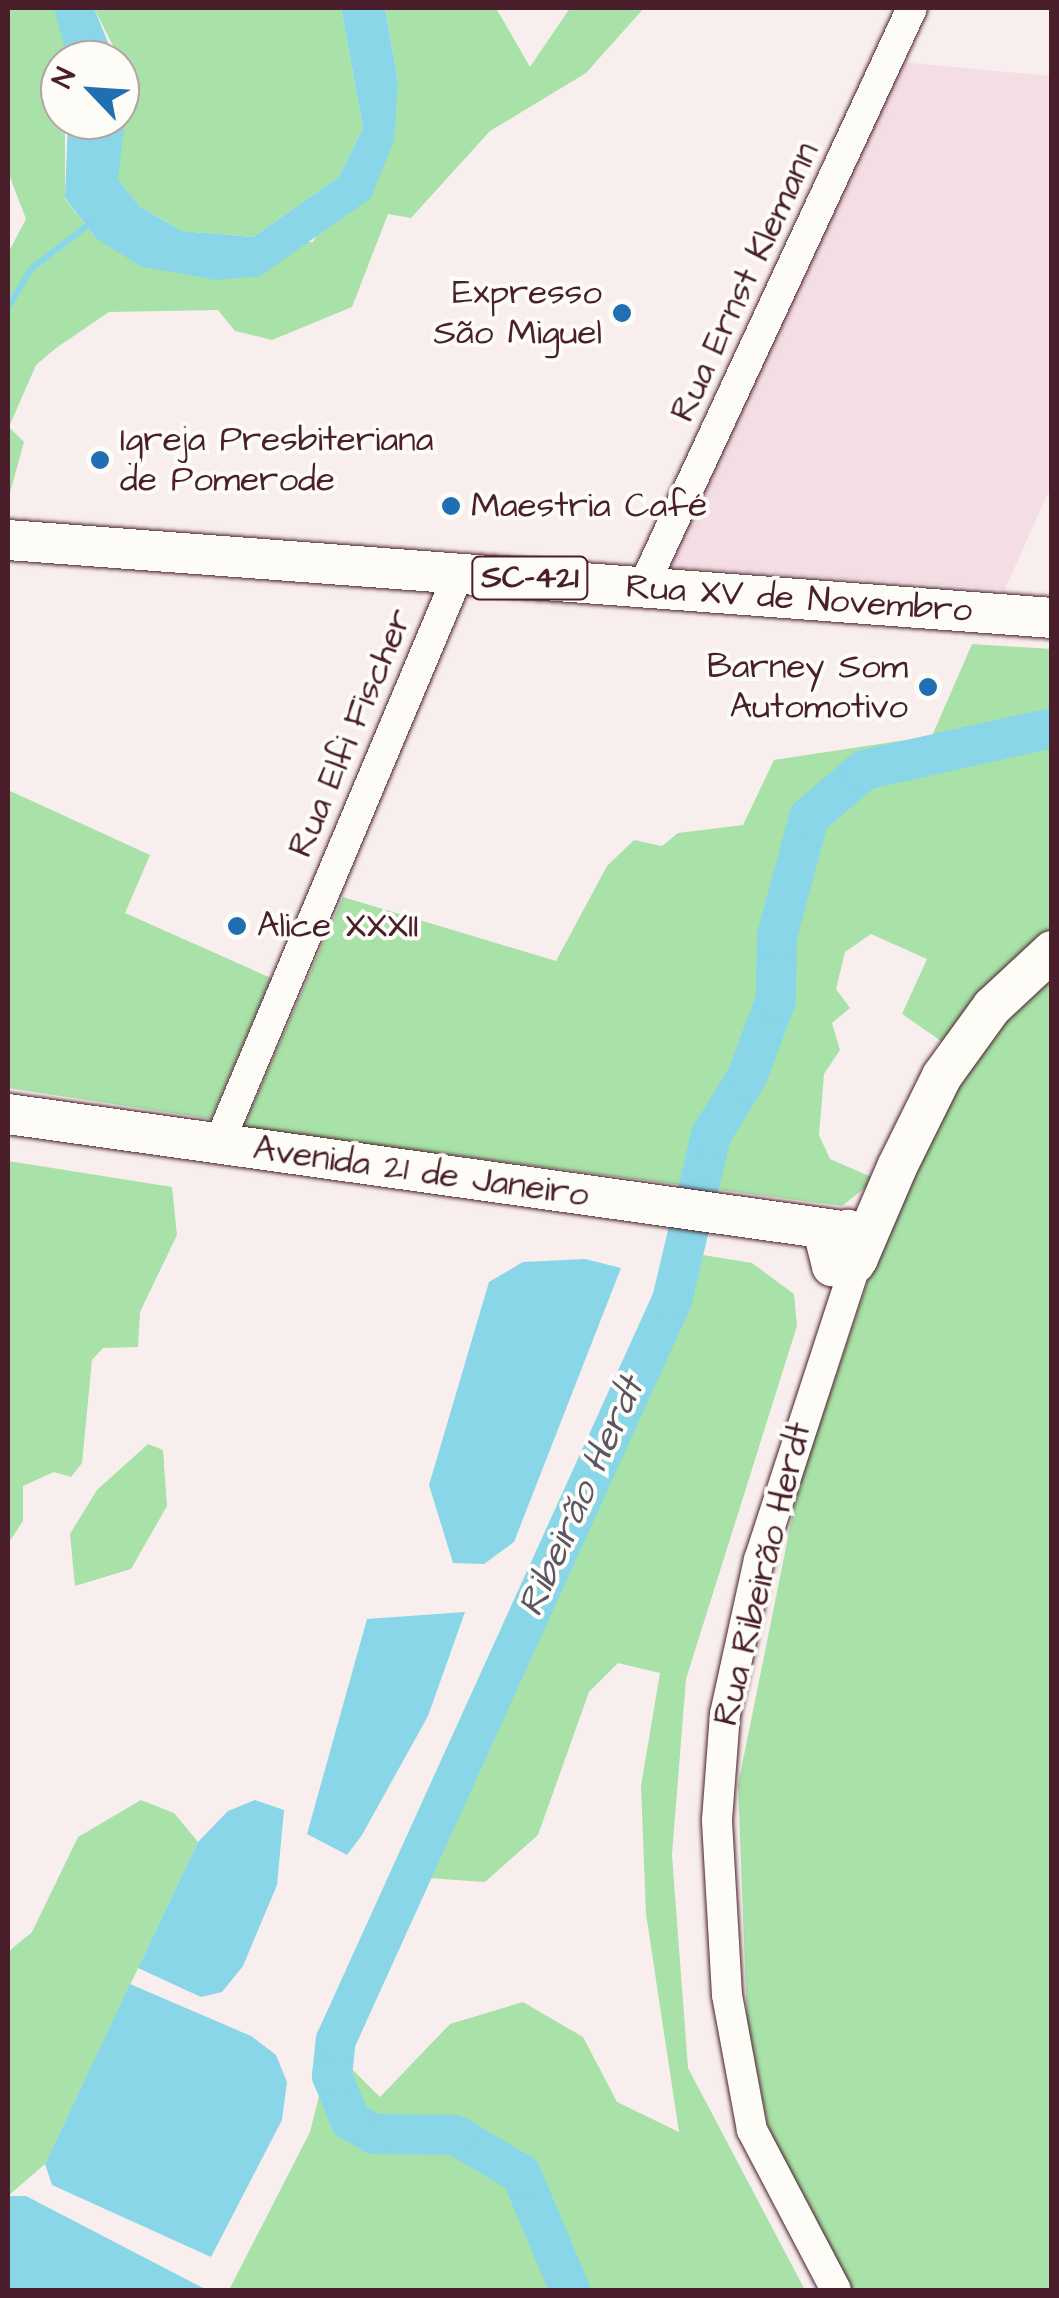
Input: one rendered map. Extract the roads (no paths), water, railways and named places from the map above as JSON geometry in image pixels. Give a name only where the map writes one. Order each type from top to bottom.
[{"type":"main road","name":"Rua XV de Novembro","points":[[8,540],[1052,618]]},
{"type":"main road","name":"Rua Ribeirão Herdt","points":[[837,1247],[886,1192],[963,1042],[1052,950]]},
{"type":"main road","name":"Avenida 21 de Janeiro","points":[[8,1114],[219,1144],[675,1222]]},
{"type":"main road","name":"Avenida 21 de Janeiro","points":[[8,1140],[675,1222],[837,1247]]},
{"type":"street","name":"Rua Ernst Klemann","points":[[643,587],[912,8]]},
{"type":"street","name":"Rua Elfi Fischer","points":[[219,1144],[460,573]]},
{"type":"street","name":"Rua Ribeirão Herdt","points":[[836,2290],[752,2130],[726,1994],[717,1820],[737,1653],[832,1318],[837,1247]]},
{"type":"water","points":[[54,8],[94,8],[107,40],[63,40]]},
{"type":"water","points":[[341,8],[385,8],[398,82],[394,140],[371,198],[260,276],[215,280],[140,266],[96,238],[65,198],[67,140],[123,140],[118,180],[139,206],[182,231],[253,237],[339,177],[363,128]]},
{"type":"water","points":[[585,1259],[621,1268],[514,1542],[484,1564],[453,1563],[429,1485],[489,1282],[523,1262]]},
{"type":"water","points":[[465,1612],[428,1716],[362,1835],[347,1855],[307,1834],[367,1619]]},
{"type":"water","points":[[255,1800],[284,1810],[277,1885],[243,1966],[222,1992],[201,1997],[138,1968],[198,1842],[228,1811]]},
{"type":"water","points":[[130,1984],[251,2036],[276,2055],[287,2082],[282,2120],[211,2257],[52,2185],[45,2164]]},
{"type":"water","points":[[8,2196],[26,2196],[205,2289],[8,2290]]},
{"type":"waterway","points":[[8,307],[32,268],[93,221]]},
{"type":"waterway","name":"Ribeirão Herdt","points":[[570,2290],[521,2174],[455,2135],[374,2134],[350,2120],[332,2076],[336,2040],[672,1300],[711,1135],[747,1077],[776,999],[777,936],[809,817],[864,770],[1052,728]]},
{"type":"place","name":"Expresso São Miguel","points":[[622,313]]},
{"type":"place","name":"Igreja Presbiteriana de Pomerode","points":[[100,460]]},
{"type":"place","name":"Maestria Café","points":[[451,506]]},
{"type":"place","name":"Barney Som Automotivo","points":[[928,687]]},
{"type":"place","name":"Alice XXXII","points":[[237,926]]}]
